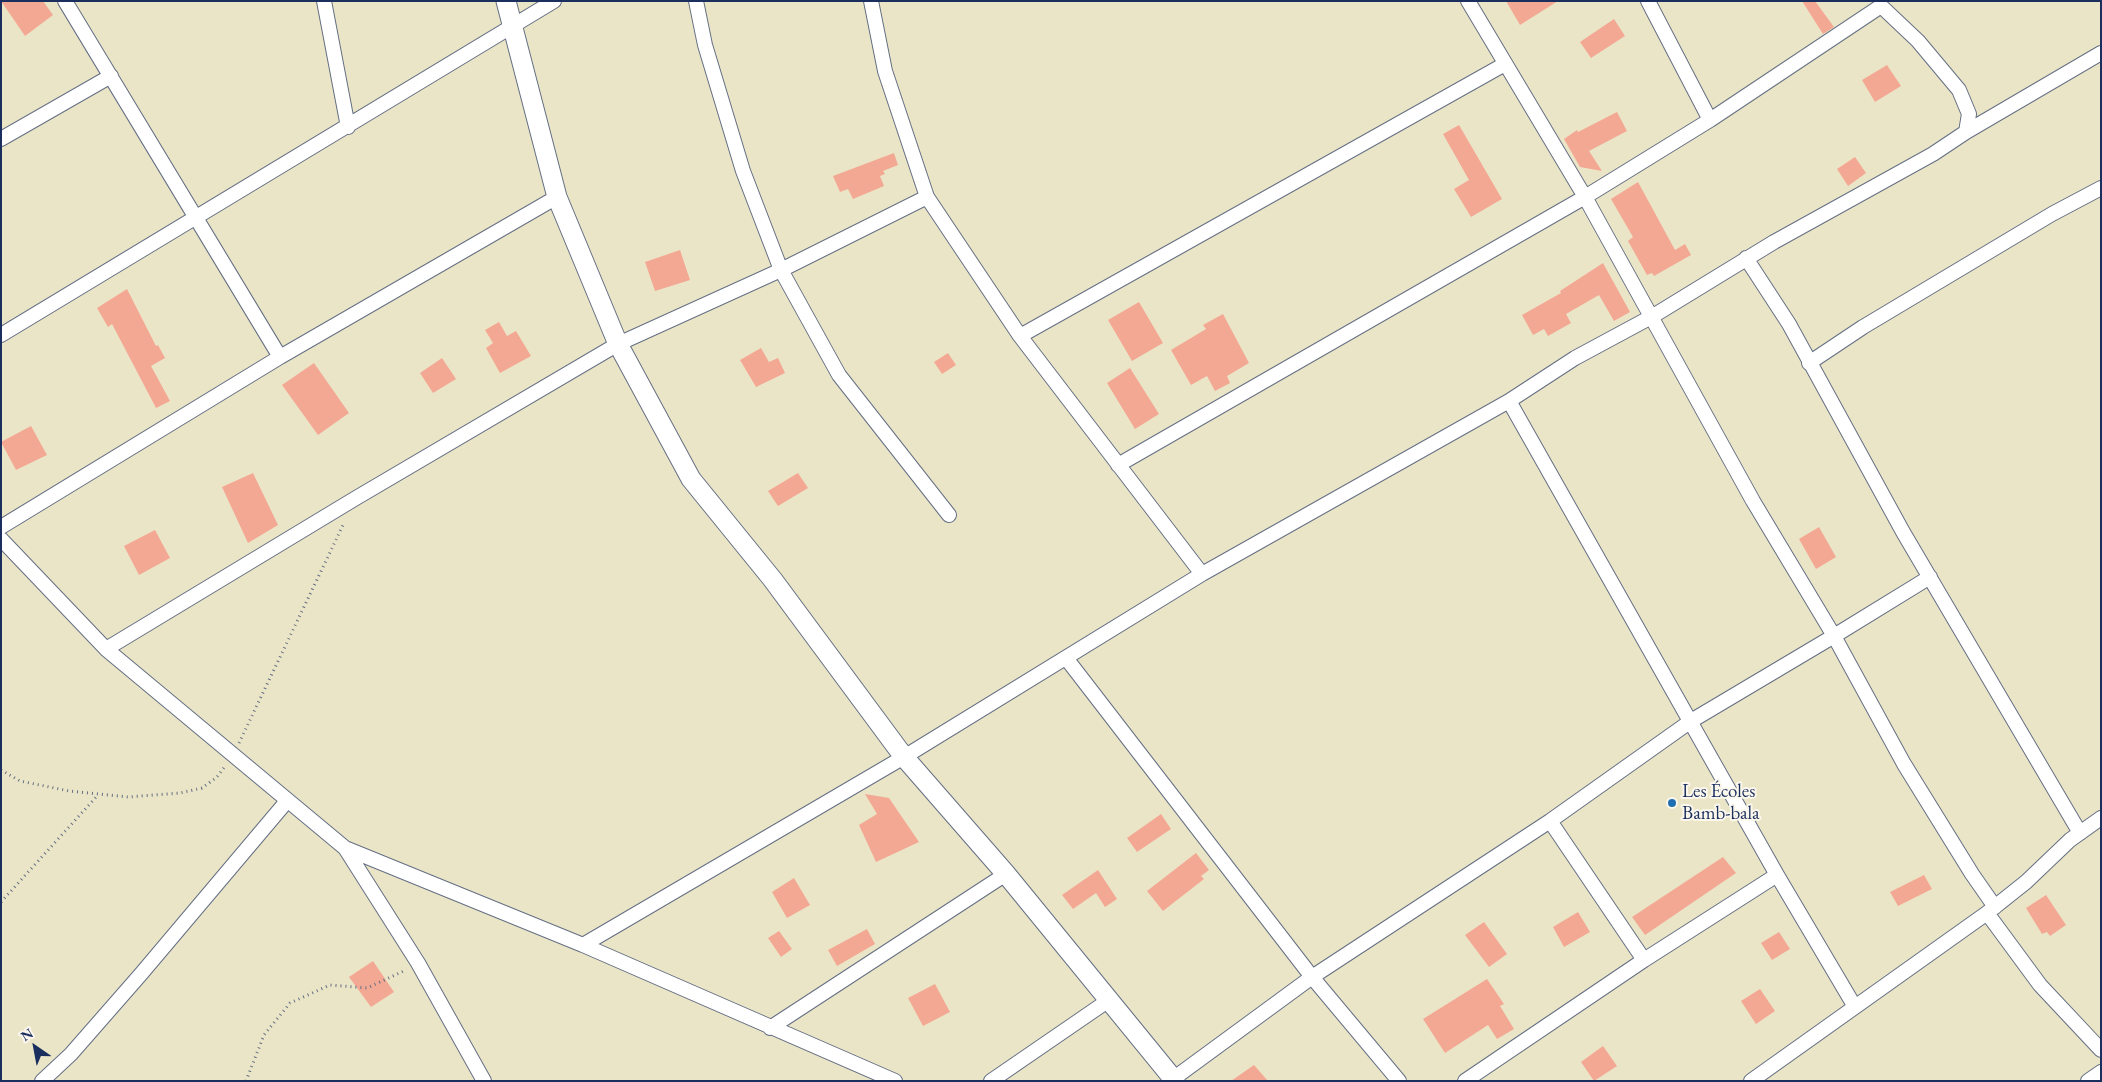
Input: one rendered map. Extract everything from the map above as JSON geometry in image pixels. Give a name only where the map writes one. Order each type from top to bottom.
[{"type":"street","points":[[66,1],[280,357]]},
{"type":"street","points":[[324,1],[348,127]]},
{"type":"street","points":[[506,1],[557,197],[618,344],[691,479],[773,580],[904,757],[1006,874],[1174,1080],[1312,977],[1550,821],[1691,720],[1930,577]]},
{"type":"street","points":[[1,335],[198,218],[554,1]]},
{"type":"street","points":[[696,1],[705,46],[743,171],[781,270],[839,376],[949,515]]},
{"type":"street","points":[[871,1],[885,71],[927,197],[1020,336],[1202,574]]},
{"type":"street","points":[[1468,1],[1585,196],[1613,250],[1652,316],[1753,501],[1834,636],[1914,780],[1972,874],[1991,910],[2040,985],[2101,1050]]},
{"type":"street","points":[[1648,1],[1710,120]]},
{"type":"street","points":[[1118,465],[1585,196],[1710,120],[1879,3],[1918,41],[1959,90],[1969,114],[1966,132]]},
{"type":"street","points":[[583,945],[904,757],[1202,574],[1509,401],[1576,358],[1652,316],[1746,258],[1933,154],[1966,132],[2101,53]]},
{"type":"street","points":[[1020,336],[1505,64]]},
{"type":"street","points":[[1,139],[111,76]]},
{"type":"street","points":[[1809,364],[1863,328],[2028,228],[2101,188]]},
{"type":"street","points":[[1,527],[280,357],[557,197]]},
{"type":"street","points":[[106,649],[356,498],[618,344],[781,270],[927,197]]},
{"type":"street","points":[[1746,258],[1789,324],[1809,364],[1930,577],[2080,833]]},
{"type":"street","points":[[1509,401],[1777,875],[1855,1007]]},
{"type":"street","points":[[1,539],[106,649],[345,848],[583,945],[895,1081]]},
{"type":"street","points":[[1066,658],[1312,977],[1399,1081]]},
{"type":"street","points":[[42,1081],[71,1054],[141,974],[287,801]]},
{"type":"street","points":[[1751,1081],[1991,910],[2026,882],[2080,833],[2101,818]]},
{"type":"street","points":[[1550,821],[1644,960]]},
{"type":"street","points":[[345,848],[418,963],[484,1081]]},
{"type":"street","points":[[770,1028],[1006,874]]},
{"type":"street","points":[[1466,1081],[1644,960],[1777,875]]},
{"type":"street","points":[[991,1081],[1109,1000]]},
{"type":"street","points":[[2088,1081],[2101,1072]]},
{"type":"path","points":[[1,770],[20,781],[128,797],[180,793],[202,788],[217,777],[233,756],[356,498]]},
{"type":"path","points":[[1,902],[98,794]]},
{"type":"path","points":[[246,1081],[264,1036],[290,1003],[330,986],[367,988],[384,982],[418,963]]},
{"type":"building","points":[[1,1],[43,1],[53,15],[25,36]]},
{"type":"building","points":[[1506,1],[1558,1],[1520,25]]},
{"type":"building","points":[[1802,1],[1815,1],[1834,27],[1823,34]]},
{"type":"building","points":[[1614,19],[1625,36],[1591,58],[1580,42]]},
{"type":"building","points":[[1887,65],[1901,86],[1875,102],[1862,80]]},
{"type":"building","points":[[1617,112],[1627,131],[1589,151],[1602,171],[1580,167],[1564,139],[1577,130],[1578,132]]},
{"type":"building","points":[[1459,125],[1502,199],[1471,217],[1454,189],[1469,180],[1443,134]]},
{"type":"building","points":[[894,153],[898,165],[883,171],[885,174],[880,176],[884,186],[853,199],[848,189],[840,192],[833,176]]},
{"type":"building","points":[[1855,157],[1866,173],[1848,186],[1837,169]]},
{"type":"building","points":[[1638,182],[1675,250],[1685,244],[1691,255],[1654,276],[1652,273],[1647,275],[1628,241],[1633,237],[1611,199]]},
{"type":"building","points":[[680,250],[690,280],[655,291],[645,262]]},
{"type":"building","points":[[1603,263],[1630,312],[1614,321],[1599,295],[1566,314],[1571,323],[1548,336],[1544,329],[1533,335],[1522,315],[1561,293],[1560,291]]},
{"type":"building","points":[[127,289],[156,346],[158,345],[165,358],[151,366],[170,401],[156,408],[112,324],[108,327],[97,308]]},
{"type":"building","points":[[1139,302],[1163,343],[1132,361],[1108,320]]},
{"type":"building","points":[[1223,314],[1249,363],[1227,376],[1230,383],[1215,391],[1207,376],[1191,385],[1171,350],[1206,329],[1203,325]]},
{"type":"building","points":[[499,322],[507,336],[516,331],[531,356],[500,373],[486,348],[493,343],[485,330]]},
{"type":"building","points":[[761,348],[769,362],[778,358],[785,373],[756,387],[740,360]]},
{"type":"building","points":[[948,353],[956,365],[942,374],[934,362]]},
{"type":"building","points":[[442,358],[456,379],[433,393],[420,373]]},
{"type":"building","points":[[314,363],[349,413],[318,435],[282,385]]},
{"type":"building","points":[[1130,368],[1159,414],[1135,429],[1107,383]]},
{"type":"building","points":[[31,426],[47,455],[16,470],[1,442]]},
{"type":"building","points":[[253,473],[278,525],[248,543],[222,487]]},
{"type":"building","points":[[798,473],[808,488],[778,506],[768,491]]},
{"type":"building","points":[[1819,527],[1836,557],[1816,569],[1799,539]]},
{"type":"building","points":[[155,530],[170,558],[139,575],[124,546]]},
{"type":"building","points":[[865,794],[889,798],[919,842],[876,862],[859,825],[877,814]]},
{"type":"building","points":[[1161,814],[1171,829],[1137,852],[1127,838]]},
{"type":"building","points":[[1196,853],[1209,870],[1201,876],[1204,879],[1163,911],[1147,891]]},
{"type":"building","points":[[1723,857],[1736,873],[1645,935],[1632,917]]},
{"type":"building","points":[[1098,870],[1117,899],[1105,907],[1096,893],[1073,909],[1062,895]]},
{"type":"building","points":[[1924,875],[1932,889],[1898,906],[1890,892]]},
{"type":"building","points":[[794,878],[810,905],[787,918],[772,892]]},
{"type":"building","points":[[2046,895],[2066,925],[2050,936],[2047,932],[2042,934],[2026,908]]},
{"type":"building","points":[[1578,912],[1590,932],[1564,947],[1553,927]]},
{"type":"building","points":[[1484,922],[1507,954],[1489,967],[1465,935]]},
{"type":"building","points":[[867,929],[875,944],[837,966],[828,950]]},
{"type":"building","points":[[779,931],[792,949],[781,957],[768,938]]},
{"type":"building","points":[[1779,932],[1790,949],[1772,960],[1761,943]]},
{"type":"building","points":[[373,961],[394,992],[371,1007],[349,977]]},
{"type":"building","points":[[1487,979],[1504,1004],[1500,1006],[1514,1029],[1497,1039],[1488,1025],[1445,1053],[1423,1019]]},
{"type":"building","points":[[935,984],[950,1012],[923,1026],[908,998]]},
{"type":"building","points":[[1760,989],[1775,1011],[1756,1024],[1741,1001]]},
{"type":"building","points":[[1603,1046],[1617,1066],[1594,1081],[1581,1062]]},
{"type":"building","points":[[1254,1065],[1268,1081],[1231,1081]]},
{"type":"place","name":"Les Écoles Bamb-bala","points":[[1672,803]]}]
